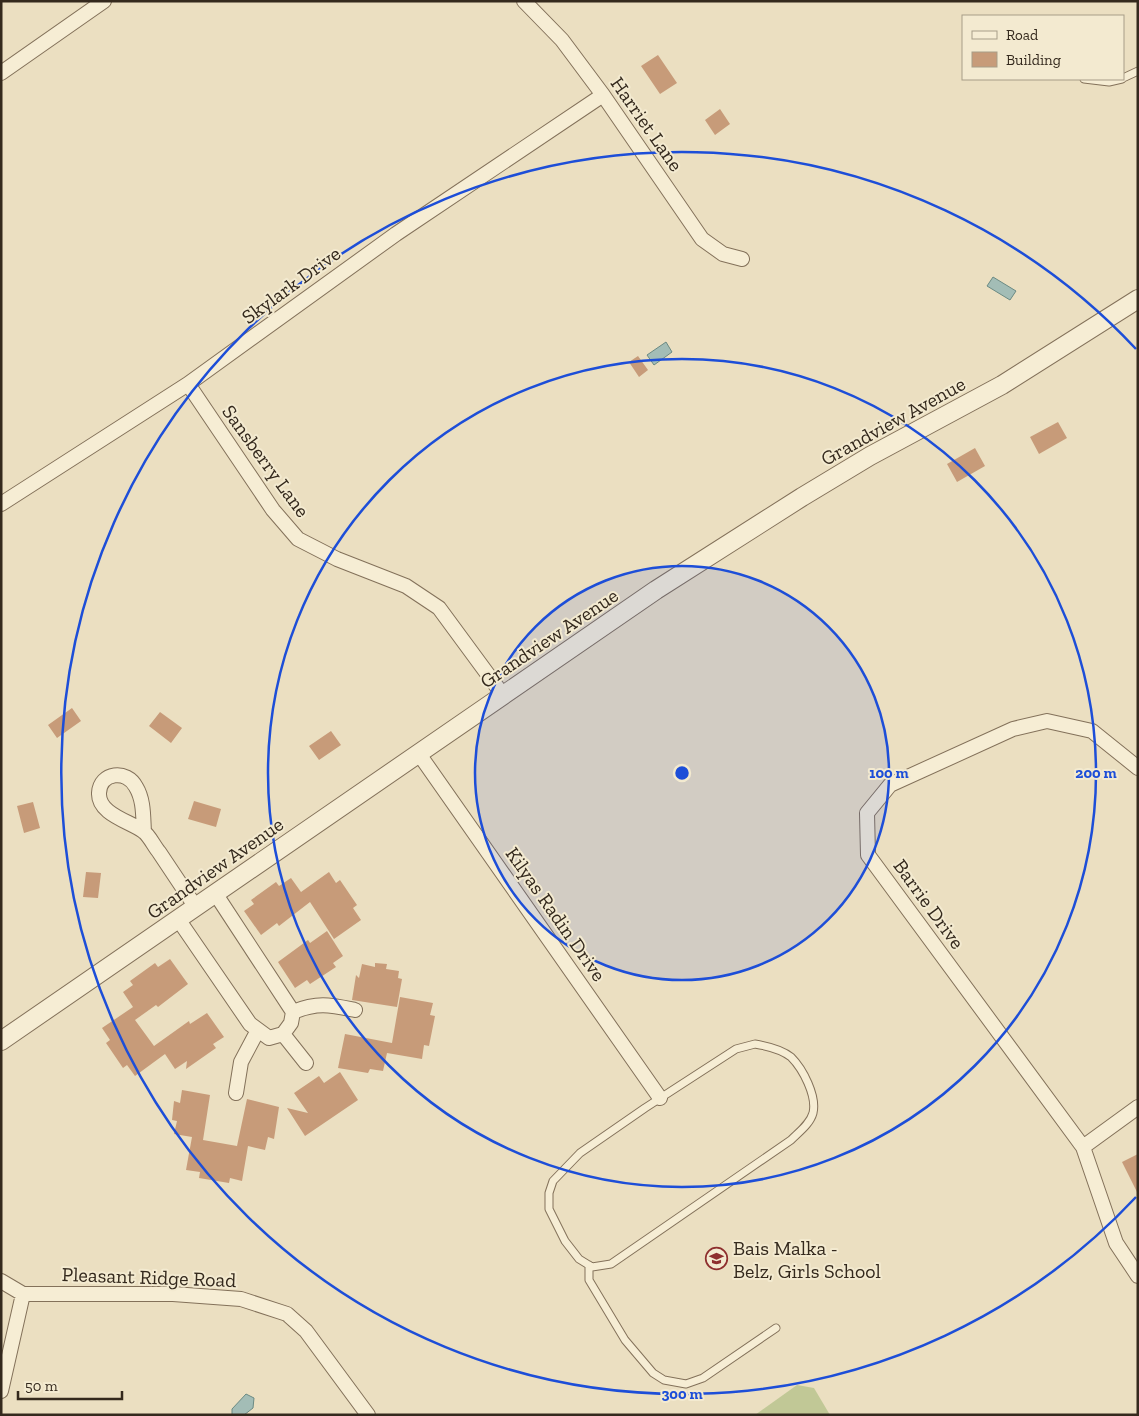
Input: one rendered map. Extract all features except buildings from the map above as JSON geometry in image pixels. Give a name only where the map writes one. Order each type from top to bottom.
[{"type":"street","points":[[1,73],[104,1]]},
{"type":"street","name":"Harriet Lane","points":[[524,1],[562,40],[603,95],[702,239],[723,254],[742,259]]},
{"type":"street","name":"Skylark Drive","points":[[1,504],[188,384],[396,234],[603,95]]},
{"type":"street","name":"Grandview Avenue","points":[[1,1041],[656,590],[802,496],[870,456],[1002,385],[1138,299]]},
{"type":"street","name":"Sansberry Lane","points":[[188,384],[274,510],[298,538],[337,559],[406,586],[439,608],[504,695]]},
{"type":"street","name":"Barrie Drive","points":[[1138,768],[1092,730],[1047,721],[1013,729],[890,785],[867,813],[868,854],[1083,1147],[1116,1243],[1138,1276]]},
{"type":"street","name":"Kilyas Radin Drive","points":[[419,754],[660,1098]]},
{"type":"street","points":[[144,832],[195,906]]},
{"type":"street","points":[[178,919],[250,1024],[269,1038],[283,1034],[291,1023],[293,1012],[215,893]]},
{"type":"street","points":[[293,1012],[313,1005],[327,1004],[355,1010]]},
{"type":"street","points":[[236,1093],[241,1062],[258,1030]]},
{"type":"street","points":[[283,1034],[306,1063]]},
{"type":"street","points":[[1083,1147],[1138,1107]]},
{"type":"street","points":[[1,1281],[22,1294],[1,1391]]},
{"type":"street","name":"Pleasant Ridge Road","points":[[22,1294],[173,1294],[241,1299],[287,1314],[306,1331],[368,1415]]},
{"type":"lane","points":[[1124,78],[1138,71]]},
{"type":"lane","points":[[1092,80],[1109,82],[1118,80]]},
{"type":"lane","points":[[755,1044],[772,1047],[791,1057],[803,1074],[813,1096],[813,1113],[806,1126],[791,1140],[611,1264],[592,1267],[589,1265],[579,1258],[565,1241],[549,1208],[549,1193],[553,1181],[580,1153],[736,1049],[755,1044]]},
{"type":"lane","points":[[589,1265],[589,1280],[626,1340],[653,1373],[664,1380],[686,1384],[704,1378],[776,1328]]},
{"type":"green space","points":[[797,1385],[814,1388],[830,1415],[755,1415]]},
{"type":"water","points":[[993,277],[1016,291],[1010,300],[987,286]]},
{"type":"water","points":[[666,342],[672,352],[654,365],[647,355]]},
{"type":"water","points":[[246,1394],[254,1398],[253,1408],[244,1415],[232,1415],[232,1409]]},
{"type":"place","name":"Bais Malka - Belz, Girls School","points":[[717,1259]]}]
